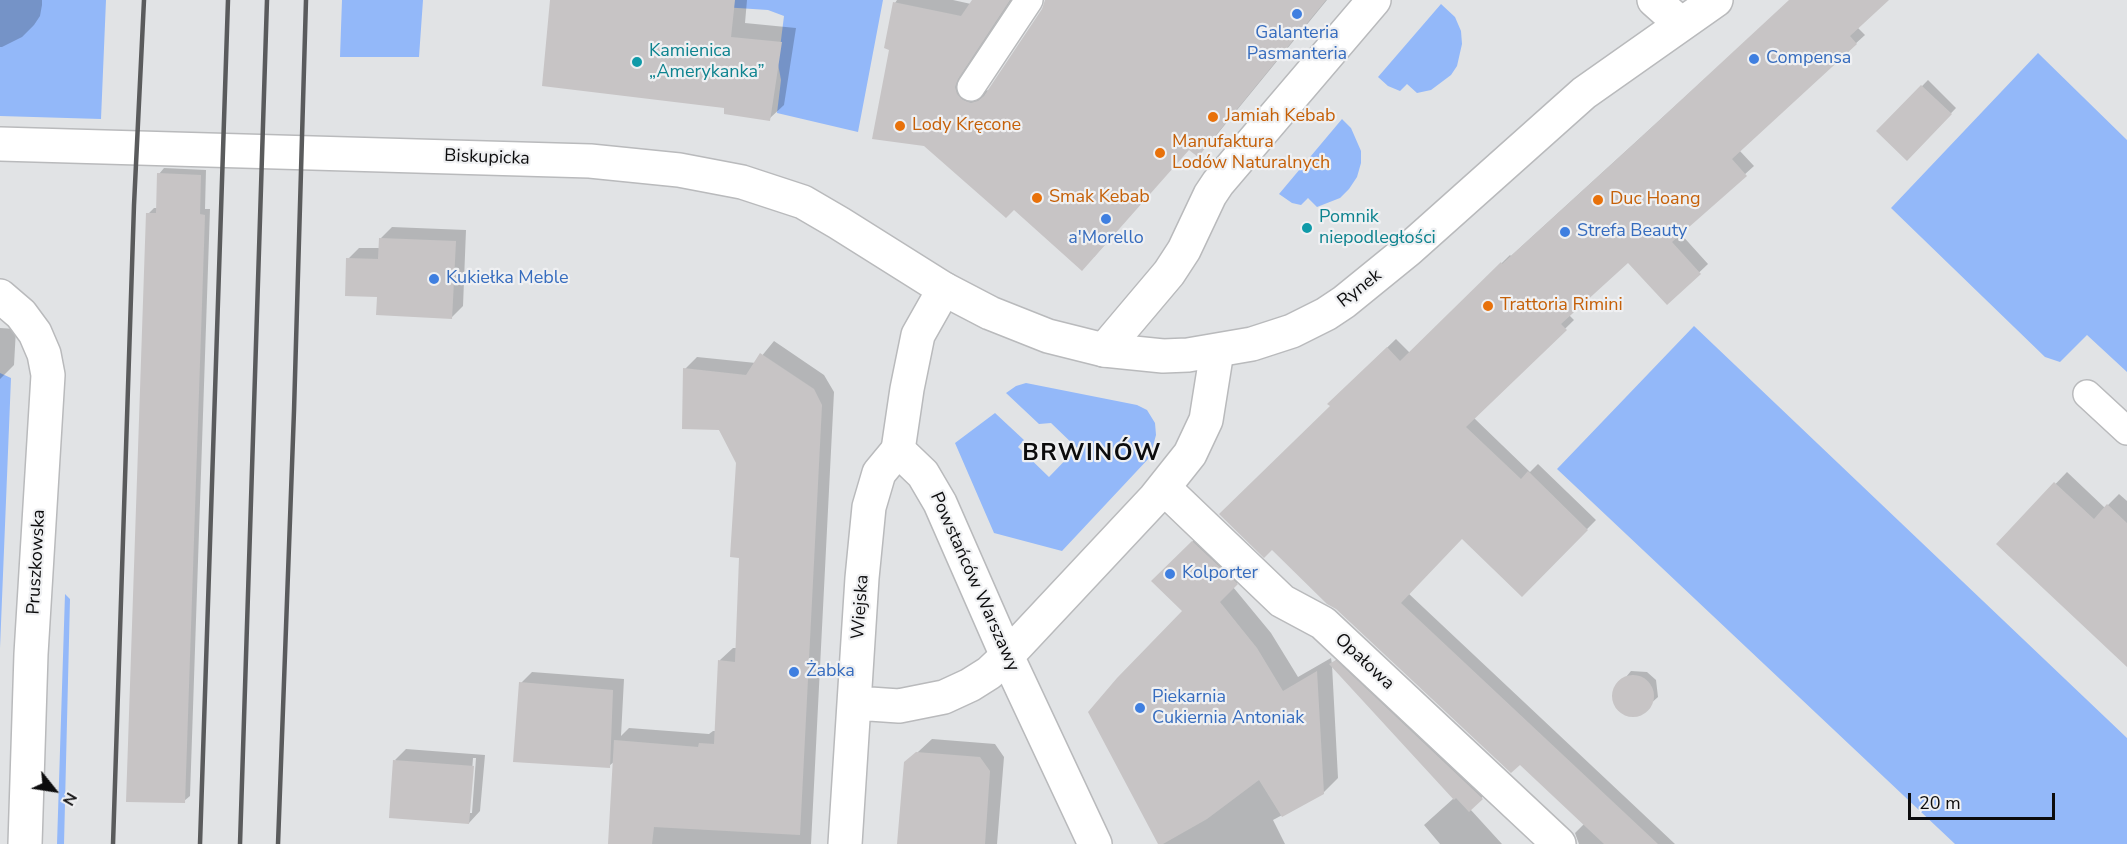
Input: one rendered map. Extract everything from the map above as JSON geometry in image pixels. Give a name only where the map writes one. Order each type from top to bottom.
[{"type":"street","points":[[1104,350],[1169,273],[1184,250],[1209,195],[1218,183],[1374,0]]},
{"type":"street","points":[[1654,0],[1681,24]]},
{"type":"street","name":"Rynek","points":[[944,289],[1017,324],[1062,341],[1104,350],[1163,356],[1217,351],[1252,344],[1292,331],[1344,302],[1408,250],[1584,93],[1716,0]]},
{"type":"street","name":"Biskupicka","points":[[0,144],[590,161],[679,170],[742,182],[803,202],[840,222],[944,289]]},
{"type":"street","points":[[898,450],[918,335],[944,289]]},
{"type":"street","name":"Pruszkowska","points":[[0,296],[21,314],[35,333],[44,354],[48,375],[31,654],[25,844]]},
{"type":"street","points":[[855,704],[899,706],[944,697],[989,673],[1007,656],[1164,488],[1190,454],[1203,429],[1212,397],[1217,351]]},
{"type":"street","name":"Powstańców Warszawy","points":[[898,450],[923,474],[937,496],[1007,656],[1095,844]]},
{"type":"street","name":"Wiejska","points":[[845,844],[862,578],[869,507],[879,473],[898,450]]},
{"type":"street","name":"Opałowa","points":[[1164,488],[1282,601],[1323,623],[1559,844]]},
{"type":"lane","points":[[970,87],[1029,0]]},
{"type":"lane","points":[[2088,394],[2127,431]]},
{"type":"shaded area","points":[[0,0],[106,0],[101,119],[0,116]]},
{"type":"shaded area","points":[[342,0],[423,0],[419,57],[340,57]]},
{"type":"shaded area","points":[[723,0],[883,0],[858,132],[777,113],[781,80],[778,64],[784,16],[768,10],[722,7]]},
{"type":"shaded area","points":[[1441,4],[1455,17],[1461,31],[1462,44],[1457,66],[1451,75],[1431,90],[1417,93],[1407,84],[1400,91],[1388,86],[1378,77]]},
{"type":"shaded area","points":[[2038,53],[2127,140],[2127,372],[2087,335],[2060,362],[2045,357],[1891,208]]},
{"type":"shaded area","points":[[1342,119],[1351,128],[1361,151],[1361,163],[1357,177],[1349,189],[1340,198],[1317,207],[1308,198],[1301,205],[1292,203],[1279,194]]},
{"type":"shaded area","points":[[1694,326],[2127,738],[2127,844],[1955,844],[1557,469]]},
{"type":"shaded area","points":[[0,373],[11,378],[0,648]]},
{"type":"shaded area","points":[[1026,383],[1137,405],[1147,410],[1155,423],[1156,435],[1150,457],[1062,551],[994,533],[955,443],[995,413],[1024,440],[1018,447],[1049,477],[1077,448],[1051,423],[1039,424],[1006,393]]},
{"type":"shaded area","points":[[65,594],[70,599],[64,844],[57,844]]},
{"type":"building","name":"Kamienica „Amerykanka”","points":[[550,0],[735,0],[731,37],[782,42],[770,121],[724,114],[724,108],[542,86]]},
{"type":"building","points":[[972,0],[1010,0],[958,79],[955,87],[957,94],[963,100],[971,103],[984,96],[1042,9],[1045,0],[1326,0],[1198,157],[1189,150],[1082,271],[1014,210],[1006,218],[924,146],[872,139],[889,50],[884,48],[893,2],[961,16]]},
{"type":"building","points":[[1789,0],[1889,0],[1850,36],[1857,44],[1732,159],[1747,176],[1672,242],[1701,274],[1667,305],[1628,263],[1561,324],[1567,330],[1466,427],[1521,479],[1528,471],[1588,530],[1522,597],[1462,539],[1401,603],[1658,844],[1604,844],[1520,765],[1511,773],[1336,609],[1327,604],[1272,550],[1264,558],[1219,514],[1330,406],[1327,404],[1387,347],[1400,361],[1501,262],[1502,264]]},
{"type":"building","points":[[1921,85],[1952,114],[1907,161],[1876,131]]},
{"type":"building","points":[[157,173],[201,175],[200,214],[205,215],[185,803],[126,802],[146,213],[156,213]]},
{"type":"building","points":[[379,238],[456,241],[452,319],[376,315],[377,297],[345,296],[346,258],[378,259]]},
{"type":"building","points":[[760,353],[814,389],[822,405],[800,835],[654,827],[652,844],[608,844],[614,740],[698,747],[699,743],[714,744],[718,660],[735,662],[739,558],[730,557],[736,463],[719,430],[682,429],[683,368],[746,375]]},
{"type":"building","points":[[2054,482],[2094,519],[2107,504],[2127,523],[2127,667],[1996,544]]},
{"type":"building","points":[[1192,541],[1238,584],[1220,602],[1257,648],[1283,691],[1317,671],[1324,794],[1282,817],[1259,780],[1207,819],[1163,844],[1158,844],[1088,712],[1117,678],[1182,611],[1151,581]]},
{"type":"building","points":[[1336,660],[1483,799],[1469,812],[1456,798],[1454,800],[1329,664]]},
{"type":"building","points":[[1633,675],[1648,681],[1654,696],[1648,711],[1633,717],[1618,711],[1612,696],[1618,681]]},
{"type":"building","points":[[519,682],[613,690],[610,768],[513,762]]},
{"type":"building","points":[[916,752],[980,757],[990,771],[985,844],[897,844],[904,762]]},
{"type":"building","points":[[393,760],[474,766],[469,824],[389,818]]},
{"type":"railway","points":[[113,844],[134,205],[144,0]]},
{"type":"railway","points":[[200,844],[228,0]]},
{"type":"railway","points":[[240,844],[267,0]]},
{"type":"railway","points":[[278,844],[306,0]]},
{"type":"place","name":"Galanteria Pasmanteria","points":[[1297,14]]},
{"type":"place","name":"Compensa","points":[[1754,59]]},
{"type":"place","name":"Kamienica „Amerykanka”","points":[[637,62]]},
{"type":"place","name":"Jamiah Kebab","points":[[1213,117]]},
{"type":"place","name":"Lody Kręcone","points":[[900,126]]},
{"type":"place","name":"Manufaktura Lodów Naturalnych","points":[[1160,153]]},
{"type":"place","name":"Smak Kebab","points":[[1037,198]]},
{"type":"place","name":"Duc Hoang","points":[[1598,200]]},
{"type":"place","name":"a'Morello","points":[[1106,219]]},
{"type":"place","name":"Pomnik niepodległości","points":[[1307,228]]},
{"type":"place","name":"Strefa Beauty","points":[[1565,232]]},
{"type":"place","name":"Kukiełka Meble","points":[[434,279]]},
{"type":"place","name":"Trattoria Rimini","points":[[1488,306]]},
{"type":"place","name":"Kolporter","points":[[1170,574]]},
{"type":"place","name":"Żabka","points":[[794,672]]},
{"type":"place","name":"Piekarnia Cukiernia Antoniak","points":[[1140,708]]},
{"type":"district","name":"BRWINÓW","points":[[1092,454]]}]
